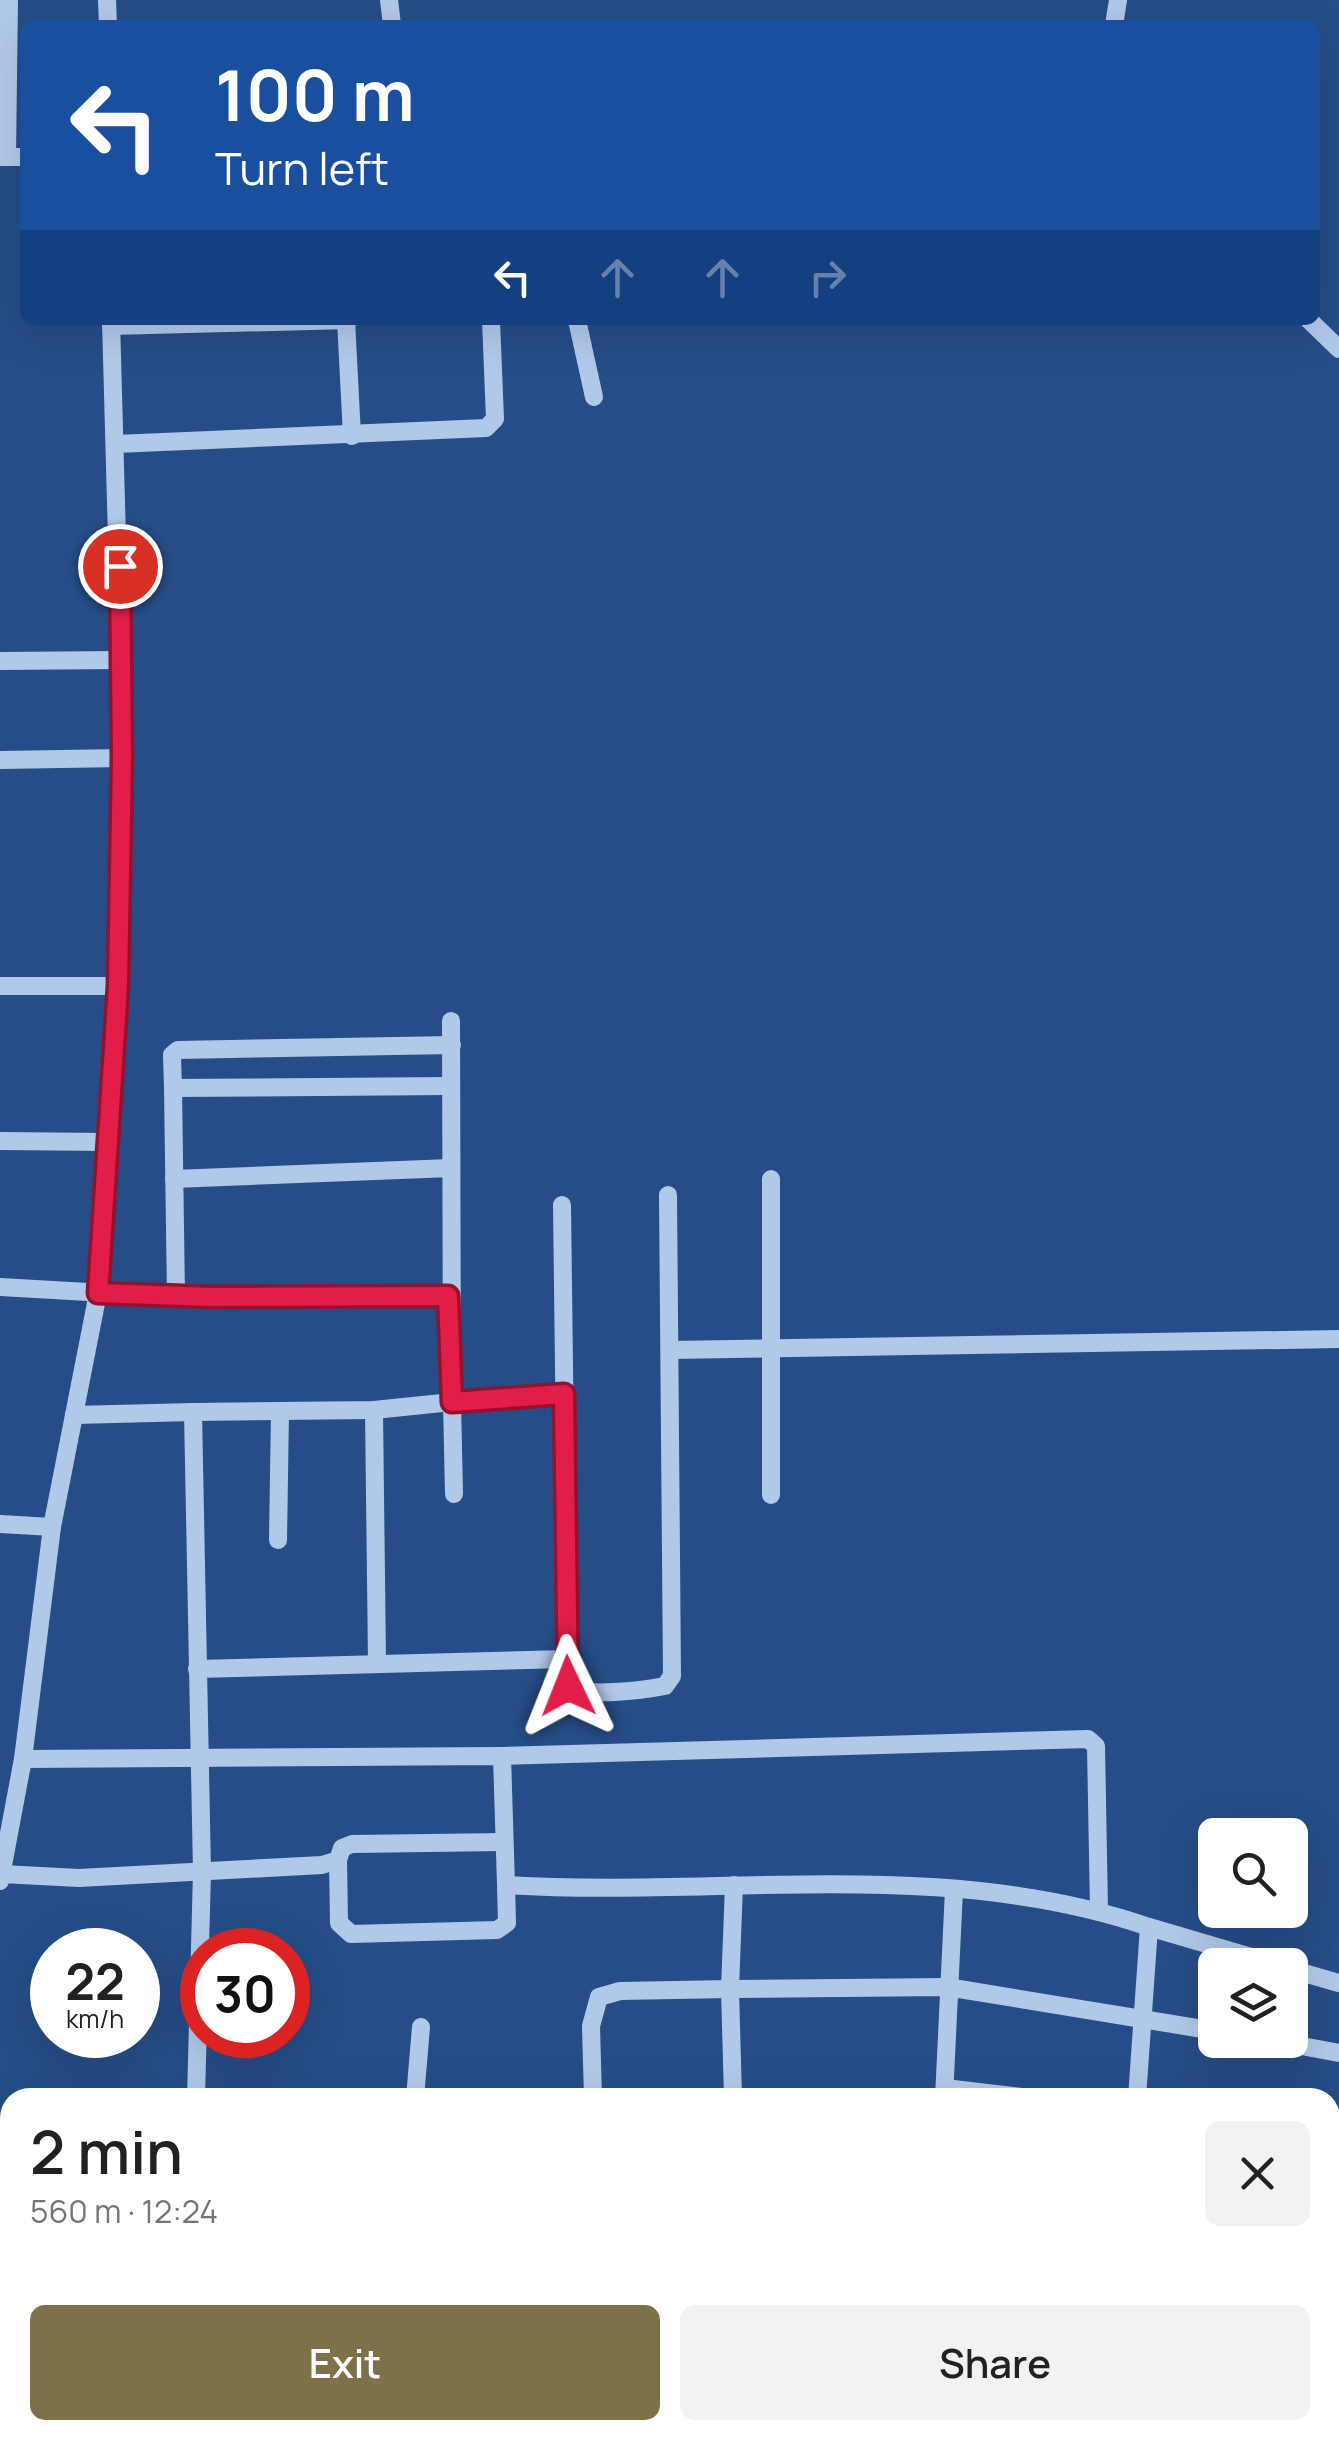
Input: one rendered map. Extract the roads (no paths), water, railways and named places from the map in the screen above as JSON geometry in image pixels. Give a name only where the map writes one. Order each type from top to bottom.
[{"type":"street","points":[[9,0],[10,157]]},
{"type":"street","points":[[112,325],[122,758],[118,986],[110,1142],[98,1293],[52,1527],[23,1759],[7,1806],[1,1878],[202,1872],[322,1865],[338,1860]]},
{"type":"street","points":[[348,325],[352,436]]},
{"type":"street","points":[[116,444],[479,430],[496,419],[491,325]]},
{"type":"street","points":[[578,325],[594,397]]},
{"type":"street","points":[[1313,325],[1339,349]]},
{"type":"street","points":[[0,661],[120,660]]},
{"type":"street","points":[[0,760],[122,758]]},
{"type":"street","points":[[0,986],[118,986]]},
{"type":"street","points":[[451,1021],[448,1296],[454,1494]]},
{"type":"street","points":[[176,1297],[172,1055],[178,1050],[452,1045]]},
{"type":"street","points":[[172,1088],[451,1086]]},
{"type":"street","points":[[0,1141],[110,1142]]},
{"type":"street","points":[[174,1178],[450,1168]]},
{"type":"street","points":[[771,1179],[771,1495]]},
{"type":"street","points":[[562,1205],[568,1686],[575,1691],[652,1689],[665,1686],[672,1676],[668,1195]]},
{"type":"street","points":[[0,1286],[176,1297],[448,1296]]},
{"type":"street","points":[[670,1350],[1339,1339]]},
{"type":"street","points":[[74,1415],[374,1410],[564,1394]]},
{"type":"street","points":[[374,1410],[377,1662]]},
{"type":"street","points":[[193,1412],[202,1872],[196,2088]]},
{"type":"street","points":[[278,1540],[280,1412]]},
{"type":"street","points":[[0,1524],[52,1527]]},
{"type":"street","points":[[197,1669],[566,1659]]},
{"type":"street","points":[[23,1759],[198,1761],[502,1756],[1088,1739],[1095,1743],[1097,1760],[1099,1910]]},
{"type":"street","points":[[502,1756],[507,1923],[497,1930],[351,1934],[339,1923],[338,1860],[342,1848],[352,1844],[504,1842]]},
{"type":"street","points":[[506,1884],[842,1884],[954,1890],[1099,1910],[1219,1948]]},
{"type":"street","points":[[733,2088],[730,1989],[734,1885]]},
{"type":"street","points":[[944,2088],[954,1890]]},
{"type":"street","points":[[1137,2088],[1149,1928]]},
{"type":"street","points":[[1308,1974],[1339,1983]]},
{"type":"street","points":[[593,2088],[591,2026],[600,1996],[620,1990],[947,1987],[1198,2028]]},
{"type":"street","points":[[416,2088],[421,2027]]},
{"type":"street","points":[[1308,2047],[1339,2053]]}]
